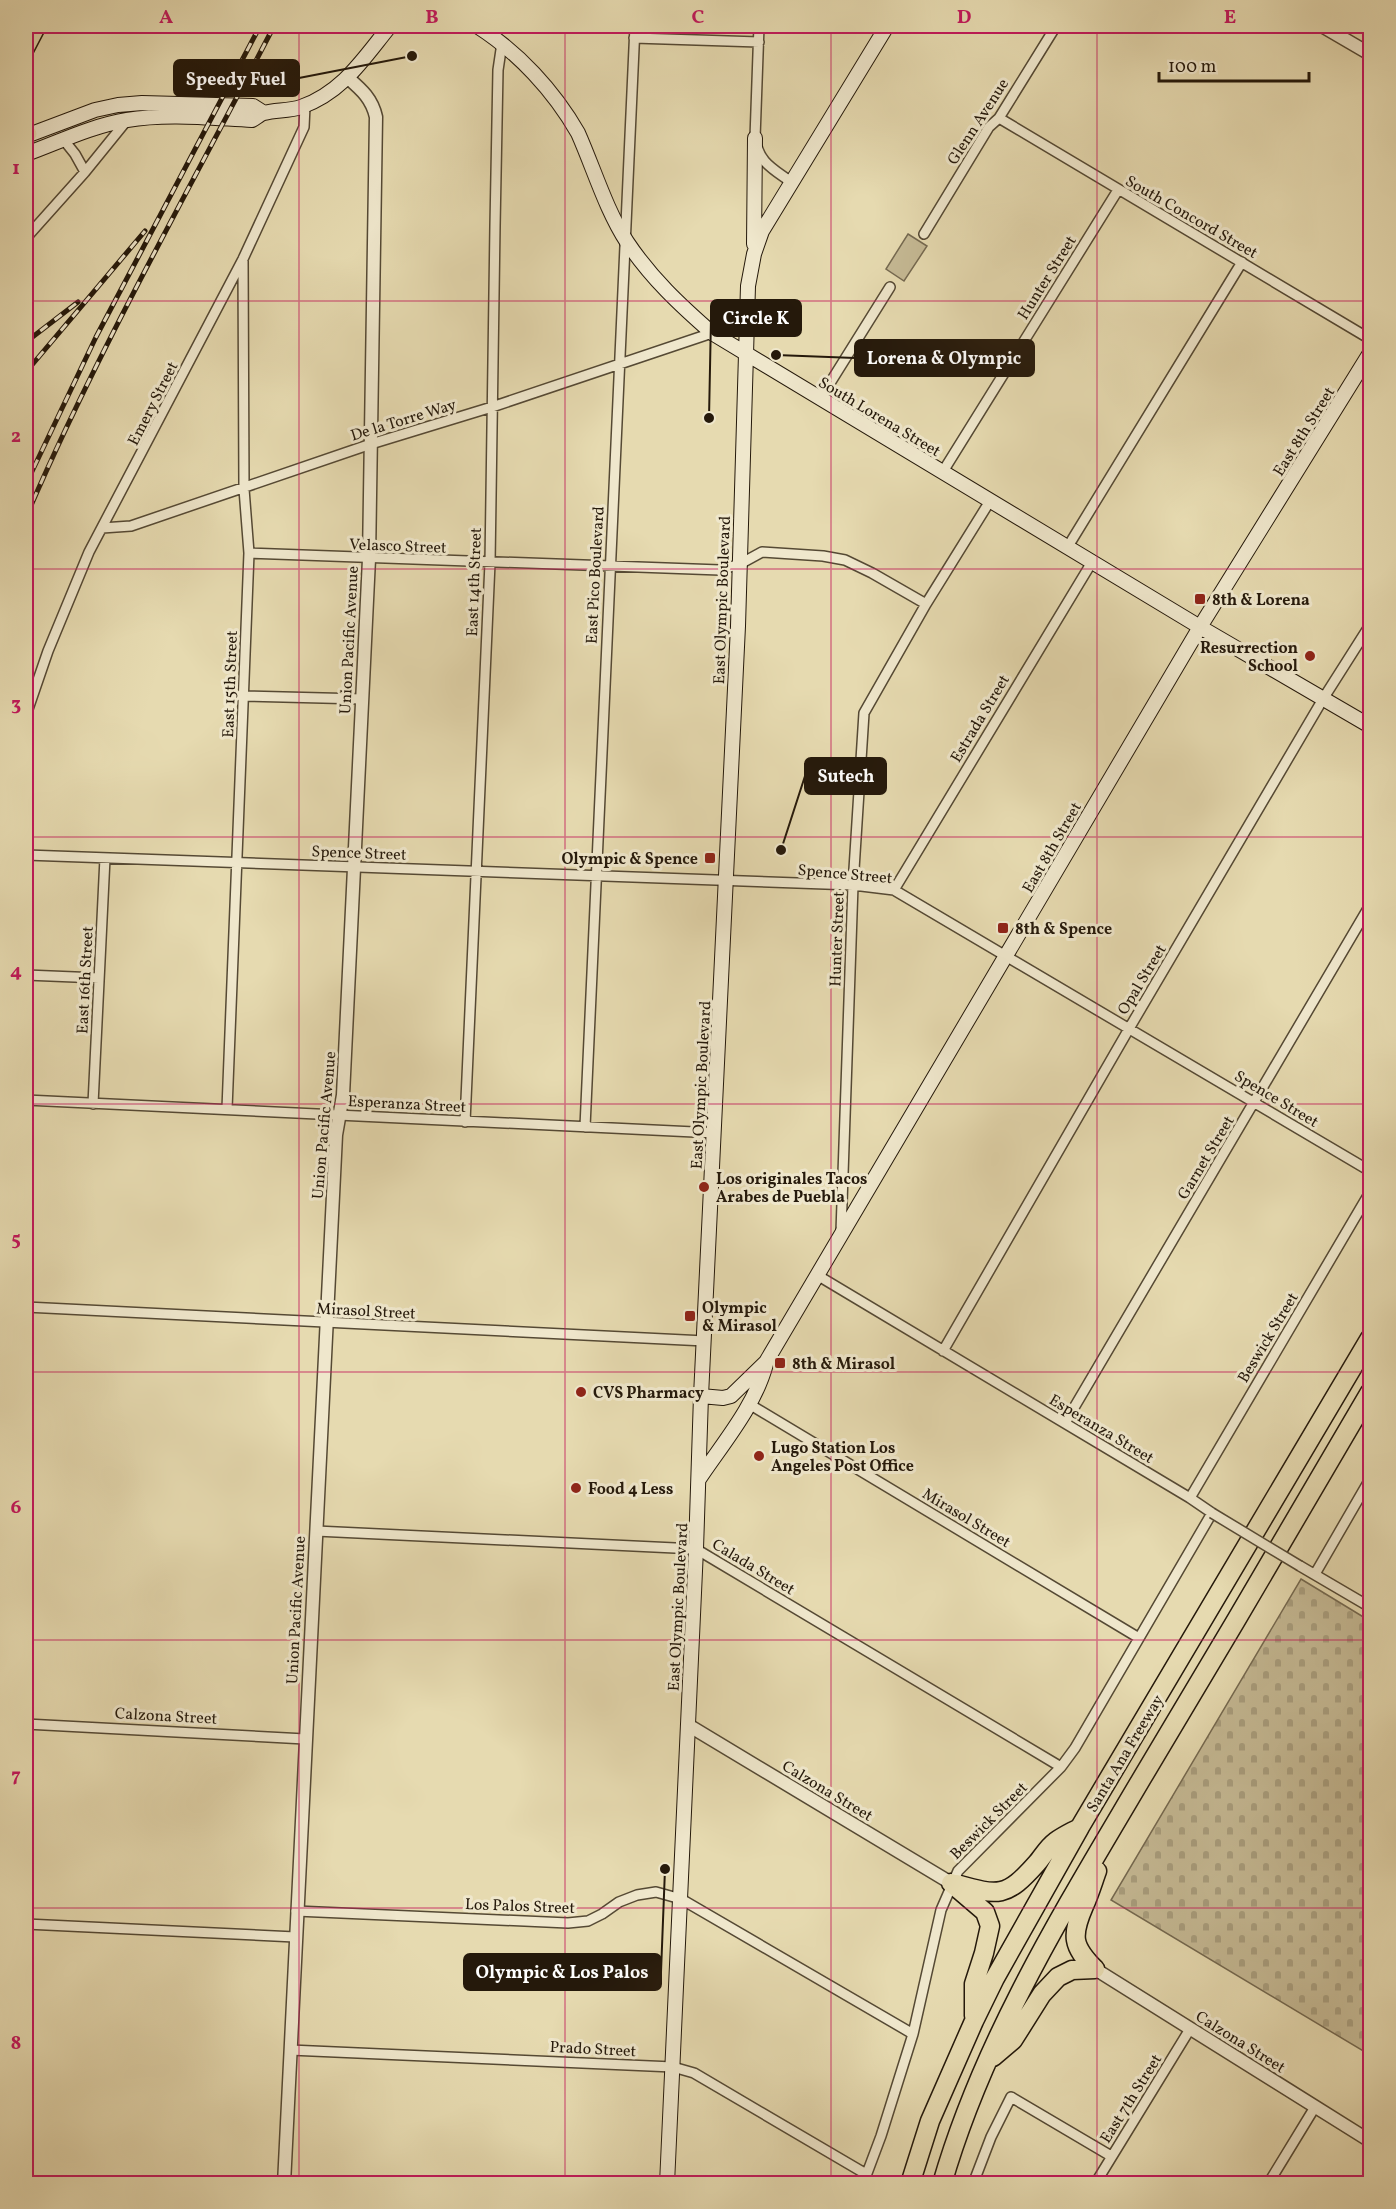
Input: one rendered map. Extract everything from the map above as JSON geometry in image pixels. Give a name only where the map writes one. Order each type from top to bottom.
[{"type":"highway","name":"Santa Ana Freeway","points":[[910,2184],[930,2121],[995,1978],[1080,1827],[1371,1338]]},
{"type":"highway","name":"Santa Ana Freeway","points":[[942,2184],[948,2161],[987,2062],[1069,1902],[1371,1392]]},
{"type":"highway","points":[[951,1883],[984,1892],[1011,1889],[1054,1842],[1080,1827]]},
{"type":"highway","points":[[1095,1969],[1079,1951],[1075,1936],[1078,1920],[1110,1833]]},
{"type":"highway","points":[[951,1883],[985,1912],[990,1926],[983,1959],[974,1984],[974,2021]]},
{"type":"highway","points":[[987,2062],[1013,2040],[1042,1994],[1058,1977],[1072,1970],[1095,1969]]},
{"type":"main road","points":[[26,50],[38,26]]},
{"type":"main road","points":[[26,154],[105,125],[128,120],[162,117],[252,120],[264,113],[305,106],[325,96],[348,78],[378,32],[390,26]]},
{"type":"main road","name":"South Lorena Street","points":[[477,26],[502,43],[535,76],[568,116],[578,133],[626,240],[649,273],[671,297],[712,333],[1067,548],[1371,726]]},
{"type":"main road","name":"East Olympic Boulevard","points":[[667,2184],[740,564],[740,491],[748,286],[754,254],[762,231],[888,26]]},
{"type":"main road","points":[[27,135],[95,110],[128,104],[253,106],[264,113]]},
{"type":"main road","points":[[754,254],[755,138]]},
{"type":"main road","name":"East 8th Street","points":[[701,1396],[723,1398],[731,1396],[766,1362],[1200,627],[1371,353]]},
{"type":"main road","name":"East 8th Street","points":[[699,1479],[749,1404],[762,1380],[766,1362]]},
{"type":"street","name":"East Pico Boulevard","points":[[585,1126],[634,26]]},
{"type":"street","points":[[759,26],[755,138],[757,148],[763,161],[791,182]]},
{"type":"street","name":"Glenn Avenue","points":[[924,234],[989,127],[999,117],[1056,26]]},
{"type":"street","points":[[1322,26],[1371,54]]},
{"type":"street","points":[[634,38],[759,42]]},
{"type":"street","name":"East 14th Street","points":[[465,1122],[490,563],[498,70],[502,43]]},
{"type":"street","name":"Union Pacific Avenue","points":[[284,2184],[326,1323],[336,1135],[343,1095],[369,559],[376,117],[374,106],[367,95],[348,78]]},
{"type":"street","points":[[26,238],[128,120],[128,104]]},
{"type":"street","name":"Emery Street","points":[[26,715],[48,651],[102,528],[122,494],[243,259],[304,127],[305,106]]},
{"type":"street","name":"South Concord Street","points":[[999,117],[1371,339]]},
{"type":"street","points":[[63,139],[85,172]]},
{"type":"street","name":"Hunter Street","points":[[942,473],[1118,190]]},
{"type":"street","name":"East 15th Street","points":[[227,1109],[249,554],[244,489],[243,259]]},
{"type":"street","points":[[1067,548],[1242,262]]},
{"type":"street","points":[[820,399],[890,287]]},
{"type":"street","name":"De la Torre Way","points":[[102,528],[131,526],[371,444],[492,407],[712,333]]},
{"type":"street","name":"Hunter Street","points":[[841,1233],[853,885],[864,713],[926,604],[990,501]]},
{"type":"street","name":"Velasco Street","points":[[249,554],[722,570],[740,564],[762,552],[798,553],[845,560],[926,604]]},
{"type":"street","name":"Estrada Street","points":[[894,890],[1092,562]]},
{"type":"street","name":"Opal Street","points":[[943,1351],[1323,699],[1371,625]]},
{"type":"street","points":[[244,696],[362,699]]},
{"type":"street","name":"Spence Street","points":[[26,855],[853,885],[894,890],[1371,1170]]},
{"type":"street","name":"East 16th Street","points":[[93,1104],[105,858]]},
{"type":"street","name":"Garnet Street","points":[[1065,1423],[1371,905]]},
{"type":"street","points":[[26,975],[99,978]]},
{"type":"street","name":"Esperanza Street","points":[[26,1100],[715,1133]]},
{"type":"street","name":"Beswick Street","points":[[1190,1498],[1371,1192]]},
{"type":"street","name":"Esperanza Street","points":[[817,1275],[1371,1607]]},
{"type":"street","name":"Mirasol Street","points":[[26,1307],[705,1341]]},
{"type":"street","name":"Mirasol Street","points":[[749,1404],[1139,1638]]},
{"type":"street","points":[[1315,1574],[1371,1479]]},
{"type":"street","name":"Beswick Street","points":[[863,2184],[914,2034],[941,1910],[951,1883],[958,1871],[1061,1767],[1075,1748],[1212,1513]]},
{"type":"street","name":"Calada Street","points":[[316,1531],[696,1549],[1061,1767]]},
{"type":"street","name":"Calzona Street","points":[[26,1724],[305,1739]]},
{"type":"street","name":"Calzona Street","points":[[688,1725],[951,1883]]},
{"type":"street","name":"Los Palos Street","points":[[296,1911],[568,1923],[588,1921],[619,1902],[637,1895],[656,1892],[681,1899],[914,2034]]},
{"type":"street","points":[[26,1924],[295,1937]]},
{"type":"street","name":"Calzona Street","points":[[1095,1969],[1371,2141]]},
{"type":"street","name":"East 7th Street","points":[[1095,2184],[1190,2029]]},
{"type":"street","name":"Prado Street","points":[[290,2050],[673,2067],[694,2073],[866,2174]]},
{"type":"street","points":[[973,2184],[991,2137],[1011,2097],[1111,2156]]},
{"type":"street","points":[[1268,2184],[1315,2107]]},
{"type":"green space","points":[[908,234],[927,246],[904,281],[886,269]]},
{"type":"green space","points":[[1301,1579],[1370,1621],[1370,2055],[1111,1900]]},
{"type":"railway","points":[[26,484],[96,337],[260,26]]},
{"type":"railway","points":[[26,517],[83,392],[274,26]]},
{"type":"railway","points":[[26,372],[145,231]]},
{"type":"railway","points":[[26,342],[78,302]]},
{"type":"place","name":"Speedy Fuel","points":[[412,56]]},
{"type":"place","name":"Lorena & Olympic","points":[[776,355]]},
{"type":"place","name":"Circle K","points":[[709,418]]},
{"type":"place","name":"8th & Lorena","points":[[1200,599]]},
{"type":"place","name":"Resurrection School","points":[[1310,656]]},
{"type":"place","name":"Sutech","points":[[781,850]]},
{"type":"place","name":"Olympic & Spence","points":[[710,858]]},
{"type":"place","name":"8th & Spence","points":[[1003,928]]},
{"type":"place","name":"Los originales Tacos Arabes de Puebla","points":[[704,1187]]},
{"type":"place","name":"Olympic & Mirasol","points":[[690,1316]]},
{"type":"place","name":"8th & Mirasol","points":[[780,1363]]},
{"type":"place","name":"CVS Pharmacy","points":[[581,1392]]},
{"type":"place","name":"Lugo Station Los Angeles Post Office","points":[[759,1456]]},
{"type":"place","name":"Food 4 Less","points":[[576,1488]]},
{"type":"place","name":"Olympic & Los Palos","points":[[665,1869]]}]
